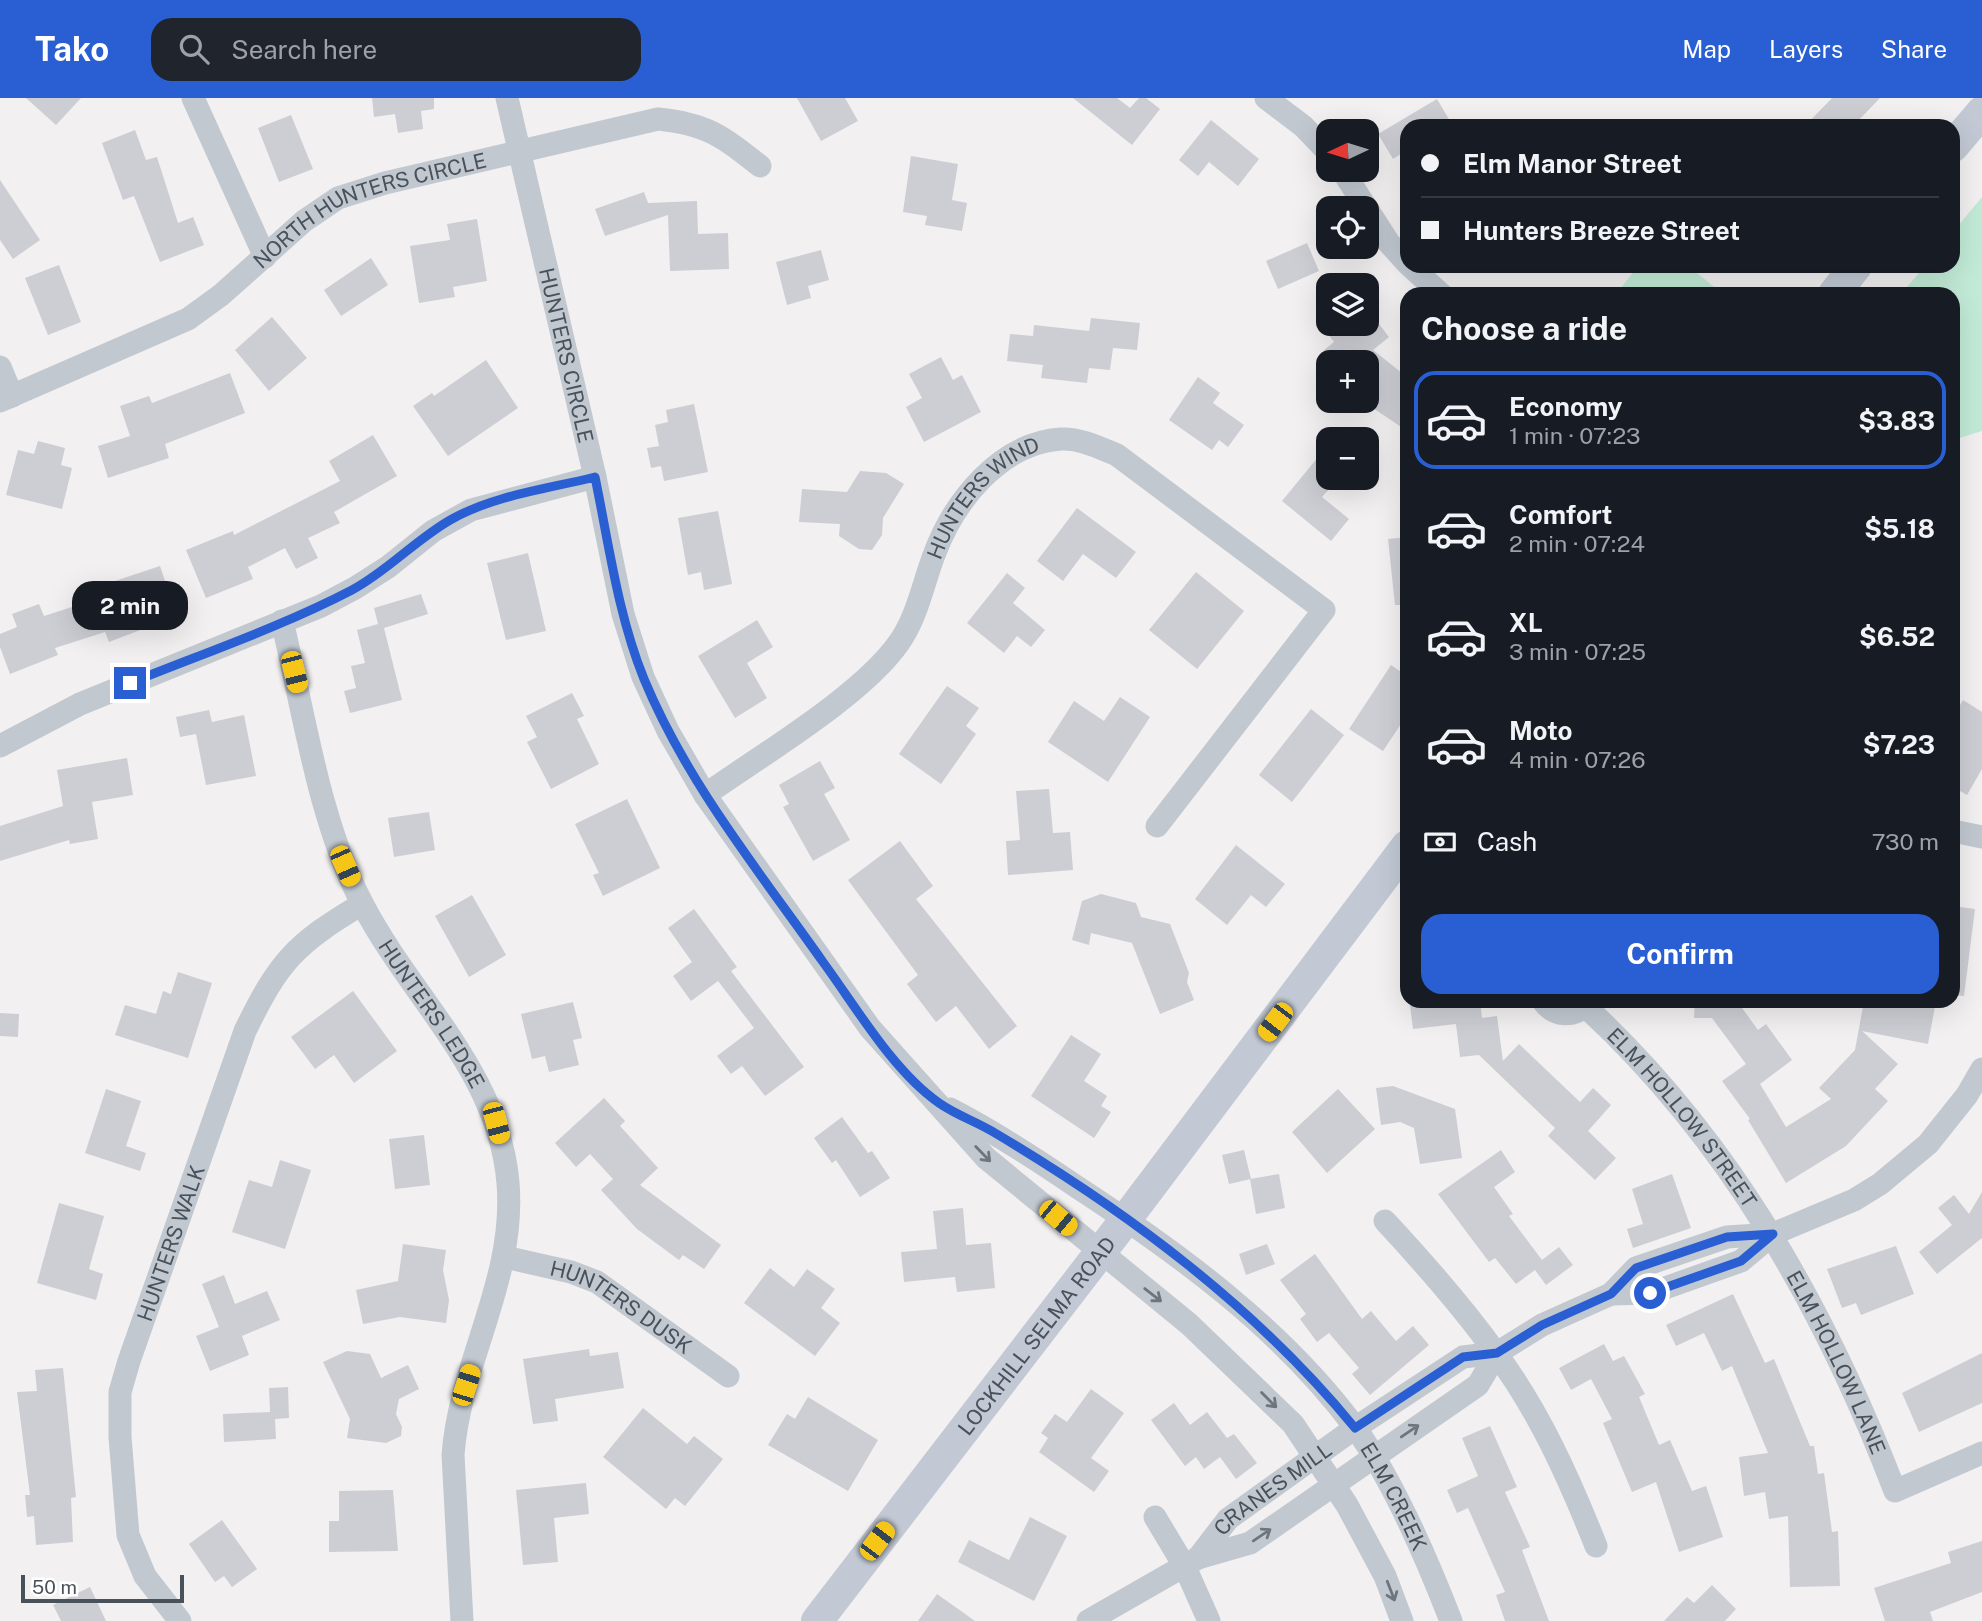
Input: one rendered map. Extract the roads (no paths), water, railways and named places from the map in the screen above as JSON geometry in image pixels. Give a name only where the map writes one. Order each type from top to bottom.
[{"type":"main road","points":[[1957,119],[1963,98]]},
{"type":"main road","points":[[1960,138],[1982,112]]},
{"type":"main road","points":[[1840,287],[1850,273]]},
{"type":"main road","name":"LOCKHILL SELMA ROAD","points":[[817,1621],[1126,1219],[1400,855]]},
{"type":"street","points":[[193,98],[265,257]]},
{"type":"street","name":"HUNTERS CIRCLE","points":[[507,98],[595,477],[623,614],[643,677],[668,732],[705,795],[870,1028],[986,1158],[1099,1253]]},
{"type":"street","points":[[1266,98],[1316,140]]},
{"type":"street","name":"NORTH HUNTERS CIRCLE","points":[[6,399],[188,319],[221,295],[304,221],[338,198],[385,183],[658,119],[691,122],[720,135],[760,166]]},
{"type":"street","points":[[1350,182],[1389,243],[1400,255]]},
{"type":"street","points":[[1418,273],[1433,287]]},
{"type":"street","points":[[0,367],[6,399]]},
{"type":"street","name":"HUNTERS WIND","points":[[705,795],[830,706],[899,644],[919,603],[934,554],[952,516],[978,482],[1023,447],[1061,439],[1081,441],[1117,455],[1324,610],[1157,826]]},
{"type":"street","points":[[0,746],[79,704],[355,589],[388,568],[433,531],[471,510],[595,477]]},
{"type":"street","name":"HUNTERS LEDGE","points":[[282,621],[330,823],[362,904],[472,1068],[485,1095],[504,1151],[510,1211],[505,1257],[496,1297],[459,1407],[455,1431],[453,1455],[463,1621]]},
{"type":"street","points":[[1960,832],[1982,836]]},
{"type":"street","name":"HUNTERS WALK","points":[[180,1621],[145,1576],[128,1535],[120,1437],[120,1392],[245,1031],[268,983],[293,951],[362,904]]},
{"type":"street","points":[[1550,1008],[1555,1013],[1566,1015],[1579,1008]]},
{"type":"street","name":"ELM HOLLOW STREET","points":[[1591,1008],[1703,1134],[1773,1234]]},
{"type":"street","points":[[1497,1353],[1542,1325],[1611,1294],[1650,1293],[1741,1261],[1773,1234],[1854,1200],[1905,1165],[1949,1121],[1982,1069]]},
{"type":"street","name":"HUNTERS CIRCLE","points":[[938,1103],[995,1133],[1126,1219]]},
{"type":"street","name":"ELM CREEK","points":[[1126,1219],[1252,1317],[1355,1428],[1426,1557],[1451,1621]]},
{"type":"street","points":[[1385,1221],[1437,1277],[1497,1353],[1540,1422],[1570,1482],[1596,1545]]},
{"type":"street","name":"ELM HOLLOW LANE","points":[[1773,1234],[1835,1349],[1895,1491],[1982,1453]]},
{"type":"street","points":[[1099,1253],[1221,1352],[1293,1424],[1335,1486],[1385,1576],[1402,1621]]},
{"type":"street","name":"HUNTERS DUSK","points":[[505,1257],[571,1272],[597,1282],[728,1376]]},
{"type":"street","name":"CRANES MILL","points":[[1192,1562],[1228,1519],[1315,1455],[1463,1357],[1497,1353]]},
{"type":"street","name":"CRANES MILL","points":[[1088,1621],[1192,1562],[1250,1543],[1478,1385],[1497,1353]]},
{"type":"street","points":[[1155,1517],[1192,1562],[1209,1621]]}]
